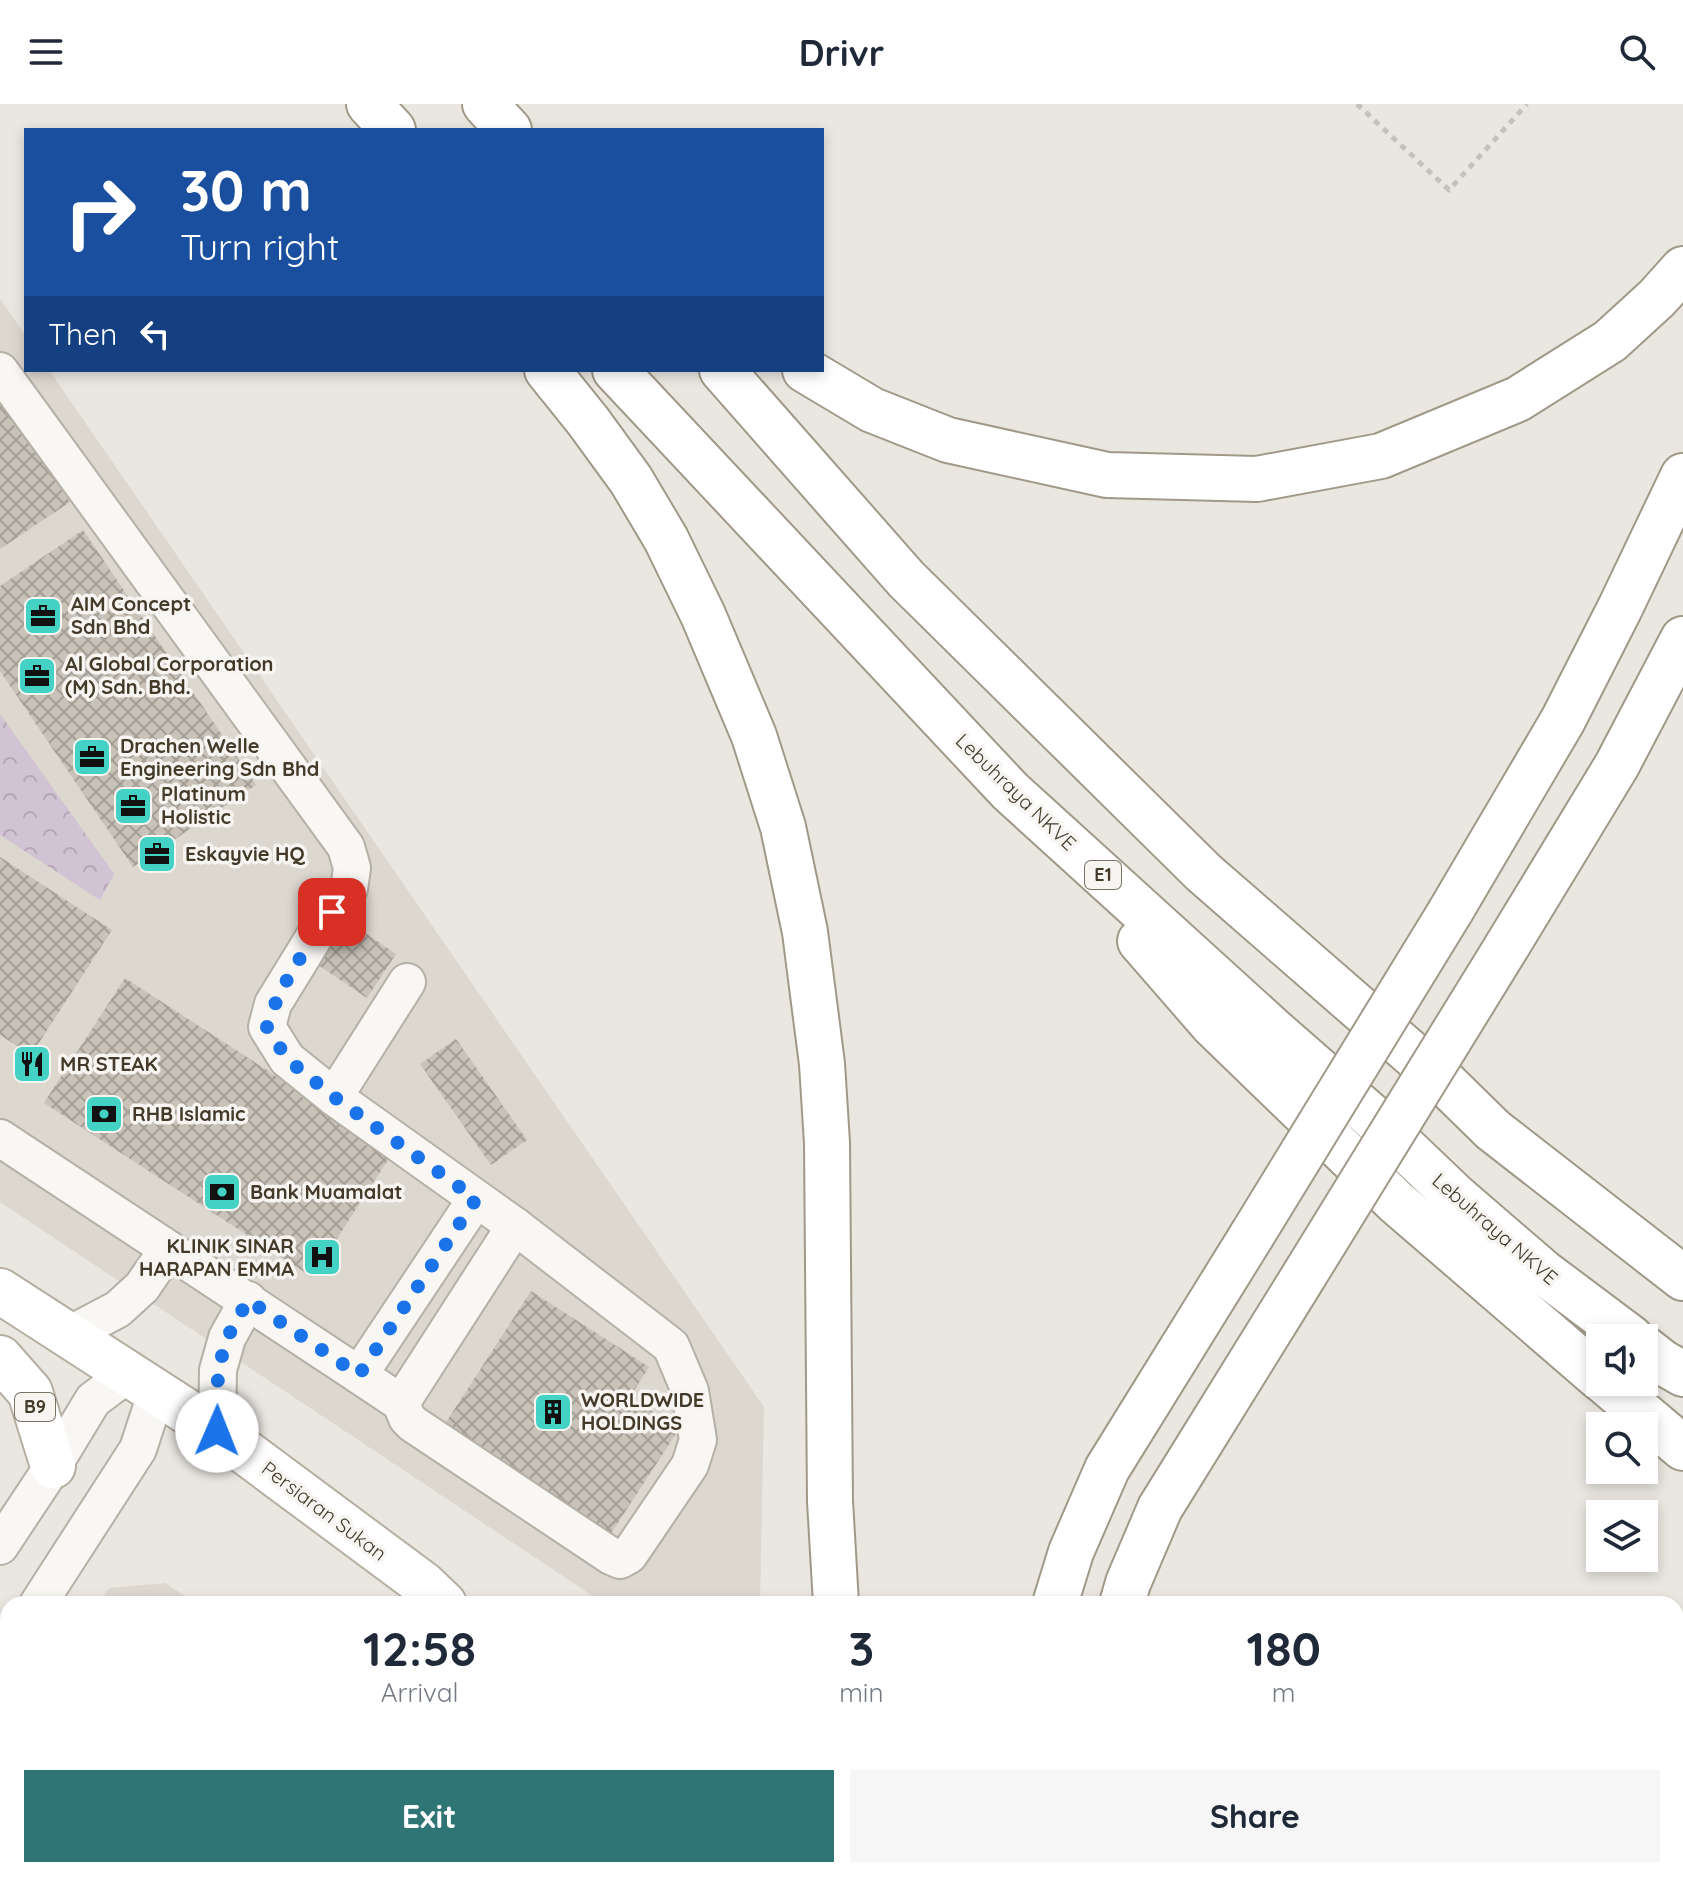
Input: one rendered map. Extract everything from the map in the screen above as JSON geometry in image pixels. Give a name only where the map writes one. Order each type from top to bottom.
[{"type":"main road","points":[[337,104],[355,128]]},
{"type":"main road","points":[[369,104],[391,128]]},
{"type":"main road","points":[[485,104],[507,128]]},
{"type":"main road","points":[[808,372],[872,410],[948,440],[1107,475],[1257,479],[1381,456],[1518,399],[1610,341],[1683,269]]},
{"type":"main road","points":[[549,372],[631,480],[666,539],[703,615],[748,723],[783,827],[805,932],[822,1064],[827,1143],[830,1501],[836,1596]]},
{"type":"main road","name":"Lebuhraya NKVE","points":[[617,372],[1010,791],[1369,1114],[1456,1197],[1543,1272],[1612,1324]]},
{"type":"main road","points":[[724,372],[906,579],[1204,873],[1444,1082],[1493,1130],[1683,1278]]},
{"type":"main road","points":[[1057,1596],[1071,1552],[1107,1469],[1450,912],[1563,720],[1683,476]]},
{"type":"main road","points":[[1124,1596],[1160,1508],[1617,765],[1683,639]]},
{"type":"main road","points":[[1010,791],[1213,1025],[1396,1202],[1586,1366]]},
{"type":"main road","name":"Persiaran Sukan","points":[[0,1291],[217,1431],[436,1596]]},
{"type":"main road","name":"B9","points":[[0,1358],[30,1392],[53,1466]]},
{"type":"main road","points":[[1658,1359],[1683,1374]]},
{"type":"main road","points":[[1622,1396],[1683,1448]]},
{"type":"street","points":[[0,371],[346,847],[352,868],[349,889],[316,934],[273,1004],[267,1027],[287,1059],[334,1097],[515,1226],[671,1346],[690,1391],[698,1440],[690,1465],[629,1555],[620,1560],[611,1556],[413,1424],[401,1403],[0,1138]]},
{"type":"street","points":[[334,1097],[407,982]]},
{"type":"street","points":[[359,1375],[476,1199]]},
{"type":"street","points":[[401,1403],[515,1226]]},
{"type":"street","points":[[69,1335],[118,1309],[142,1287],[168,1249]]},
{"type":"street","points":[[217,1431],[218,1370],[227,1338],[248,1300]]},
{"type":"street","points":[[0,1546],[93,1400],[143,1382],[138,1449],[43,1596]]},
{"type":"path","points":[[1357,104],[1449,190],[1527,104]]},
{"type":"shaded area","points":[[0,299],[24,333],[24,372],[50,372],[764,1407],[760,1596],[593,1596],[0,1202]]},
{"type":"shaded area","points":[[165,1583],[185,1596],[104,1596],[109,1588]]},
{"type":"green space","points":[[0,714],[114,874],[100,900],[0,835]]},
{"type":"building","points":[[0,399],[70,502],[0,549]]},
{"type":"building","points":[[83,530],[256,785],[133,867],[0,671],[0,586]]},
{"type":"building","points":[[0,857],[112,930],[31,1055],[0,1035]]},
{"type":"building","points":[[348,921],[396,954],[367,998],[318,965]]},
{"type":"building","points":[[125,978],[393,1152],[312,1277],[44,1103]]},
{"type":"building","points":[[456,1039],[527,1140],[491,1165],[420,1064]]},
{"type":"building","name":"WORLDWIDE HOLDINGS","points":[[531,1291],[649,1367],[630,1397],[679,1429],[610,1535],[443,1427]]},
{"type":"place","name":"AIM Concept Sdn Bhd","points":[[43,616]]},
{"type":"place","name":"Al Global Corporation (M) Sdn. Bhd.","points":[[37,676]]},
{"type":"place","name":"Drachen Welle Engineering Sdn Bhd","points":[[92,757]]},
{"type":"place","name":"Platinum Holistic","points":[[133,806]]},
{"type":"place","name":"Eskayvie HQ","points":[[157,854]]},
{"type":"place","name":"MR STEAK","points":[[32,1064]]},
{"type":"place","name":"RHB Islamic","points":[[104,1114]]},
{"type":"place","name":"Bank Muamalat","points":[[222,1192]]},
{"type":"place","name":"KLINIK SINAR HARAPAN EMMA","points":[[322,1257]]},
{"type":"place","name":"WORLDWIDE HOLDINGS","points":[[553,1412]]},
{"type":"route","points":[[217,1431],[218,1370],[227,1338],[248,1300],[359,1375],[476,1199],[334,1097],[287,1059],[267,1027],[273,1004],[332,912]]}]
